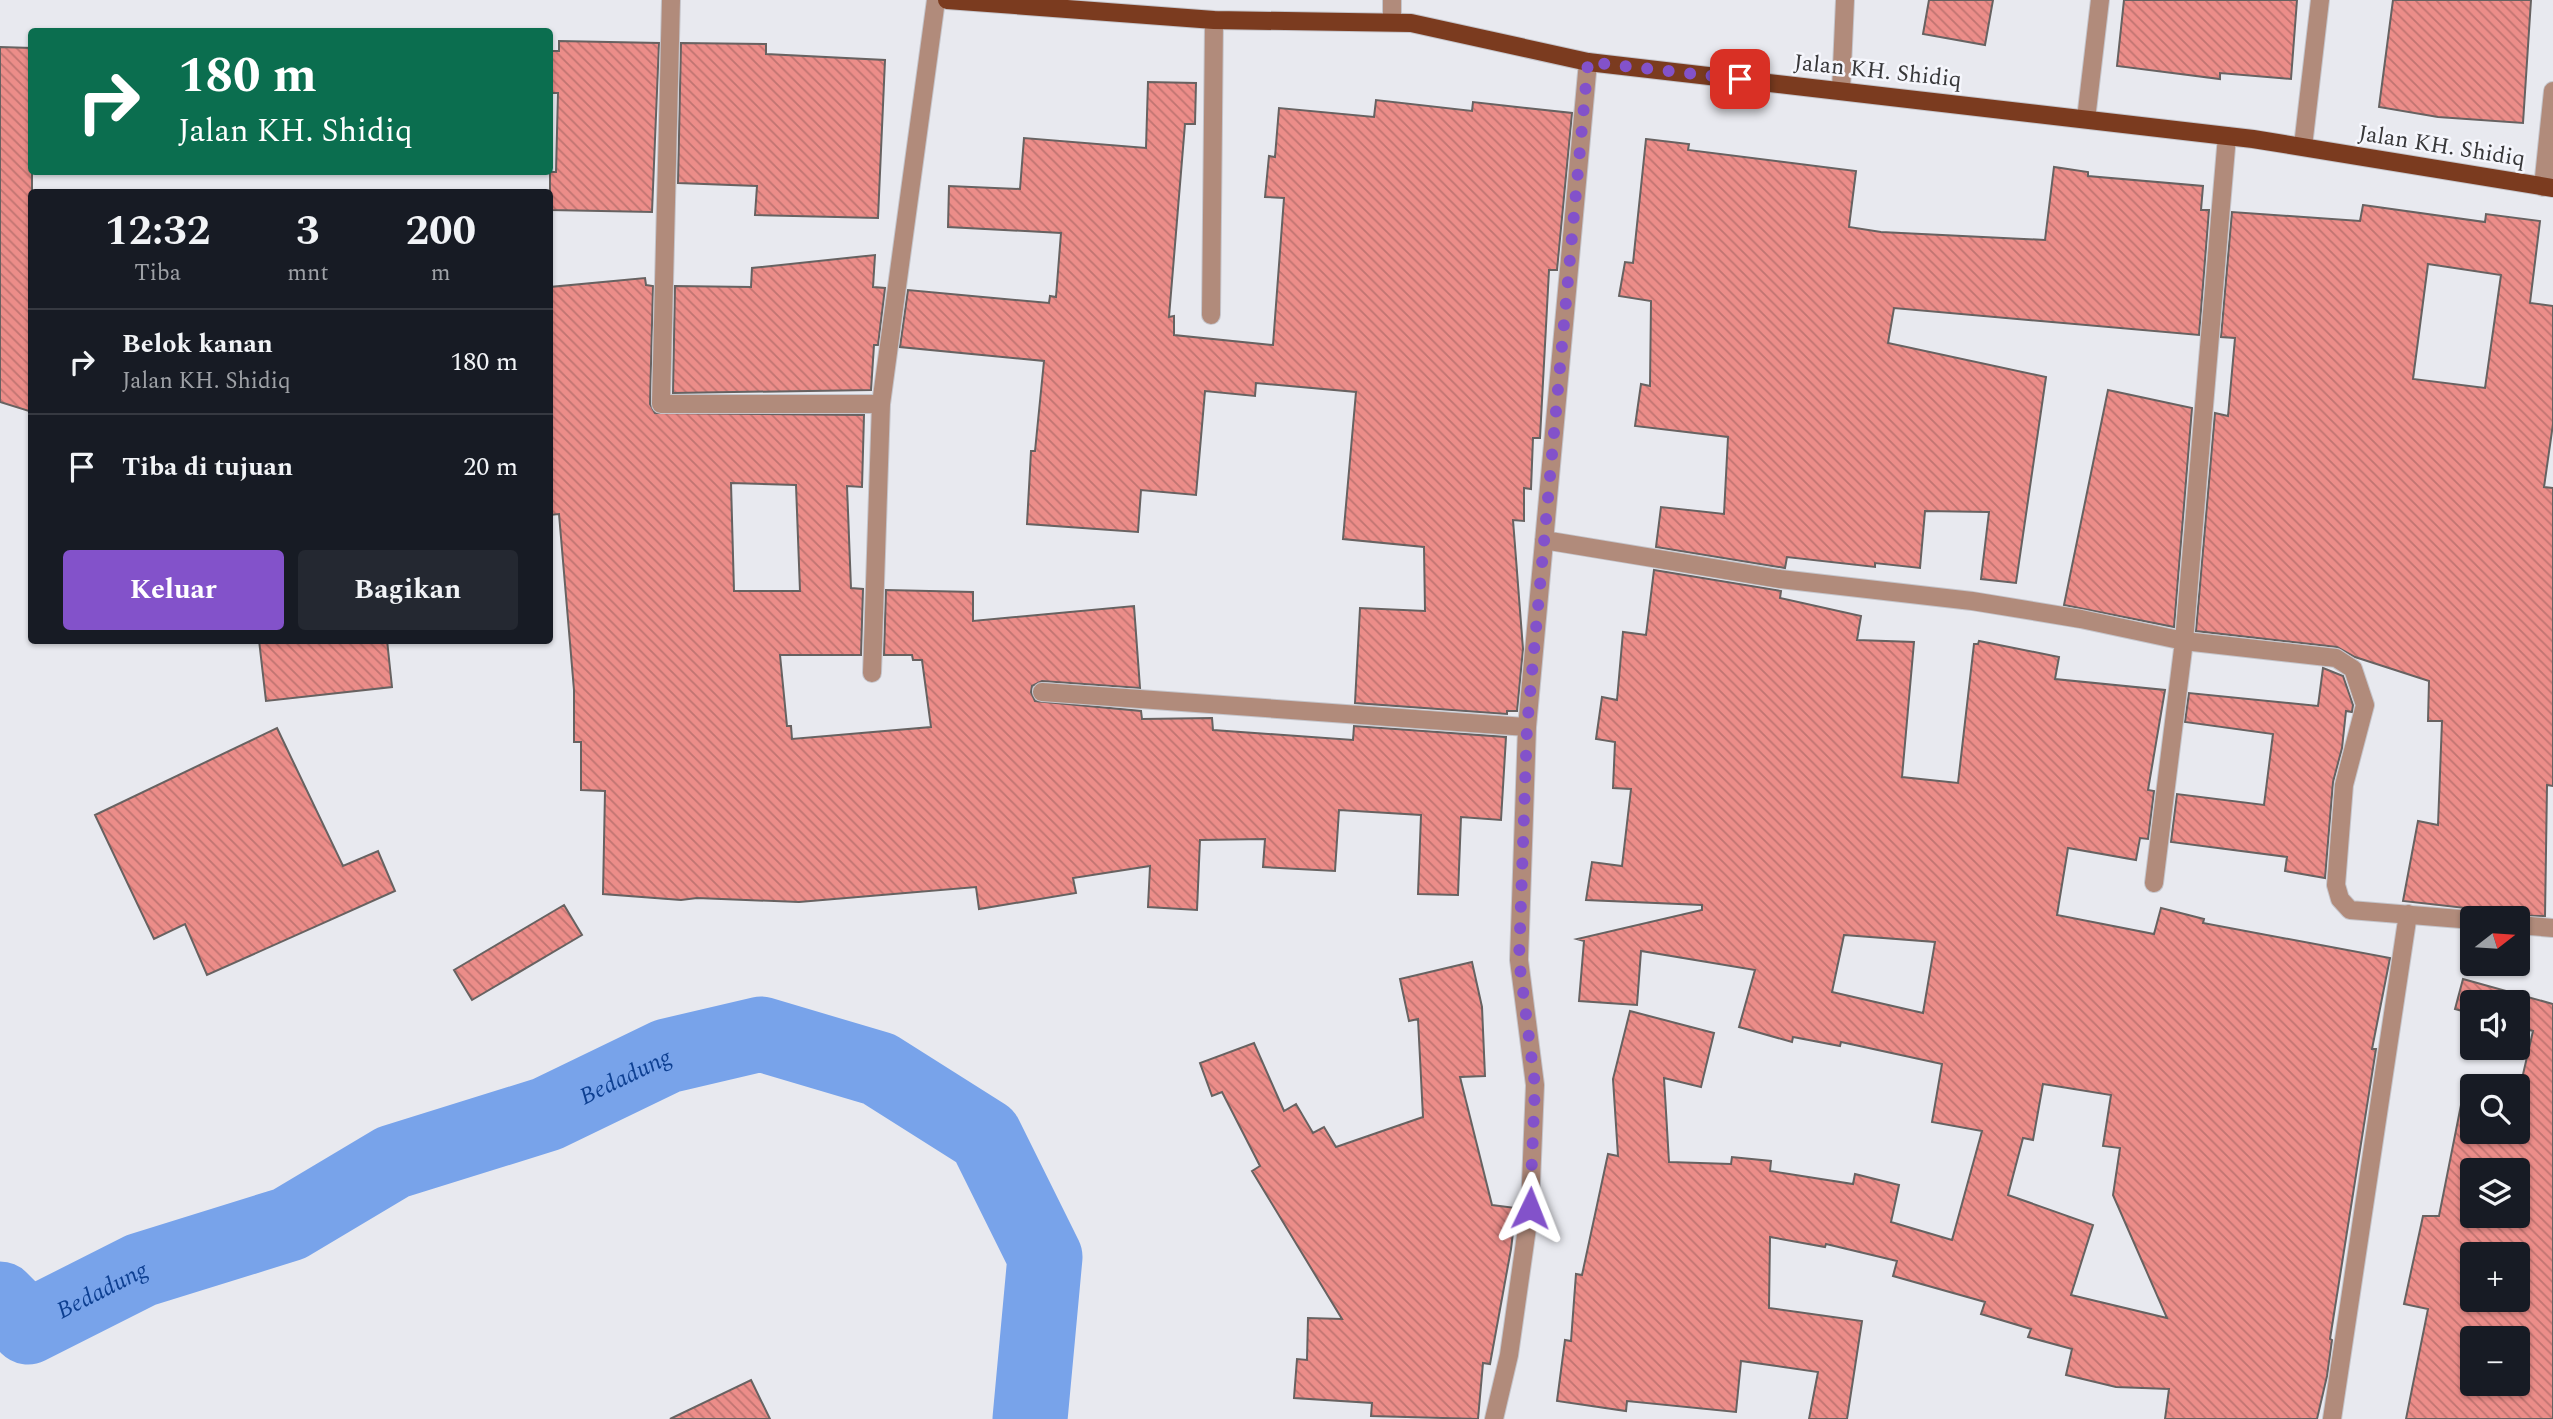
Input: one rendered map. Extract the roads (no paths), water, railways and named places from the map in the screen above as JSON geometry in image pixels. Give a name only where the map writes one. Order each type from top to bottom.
[{"type":"main road","name":"Jalan KH. Shidiq","points":[[947,0],[1024,3],[1214,20],[1411,23],[1588,62],[2227,136],[2548,187]]},
{"type":"street","points":[[671,0],[661,404],[881,404]]},
{"type":"street","points":[[872,673],[881,404],[936,0]]},
{"type":"street","points":[[1392,0],[1392,22]]},
{"type":"street","points":[[1841,90],[1845,0]]},
{"type":"street","points":[[2086,119],[2100,0]]},
{"type":"street","points":[[2303,146],[2320,0]]},
{"type":"street","points":[[1211,315],[1214,20]]},
{"type":"street","points":[[1494,1419],[1509,1356],[1530,1208],[1535,1085],[1519,960],[1527,727],[1588,62]]},
{"type":"street","points":[[2548,187],[2553,91]]},
{"type":"street","points":[[2154,883],[2185,641],[2227,136]]},
{"type":"street","points":[[1544,540],[1780,579],[2068,617],[2185,641],[2336,659],[2353,669],[2365,705],[2343,785],[2336,885],[2340,899],[2350,910],[2460,919]]},
{"type":"street","points":[[1042,692],[1527,727]]},
{"type":"street","points":[[2332,1419],[2408,914]]},
{"type":"street","points":[[2530,926],[2553,928]]},
{"type":"waterway","name":"Bedadung","points":[[0,1299],[28,1327],[141,1270],[289,1224],[393,1162],[547,1114],[667,1056],[761,1034],[879,1069],[985,1136],[1045,1257],[1030,1419]]}]
